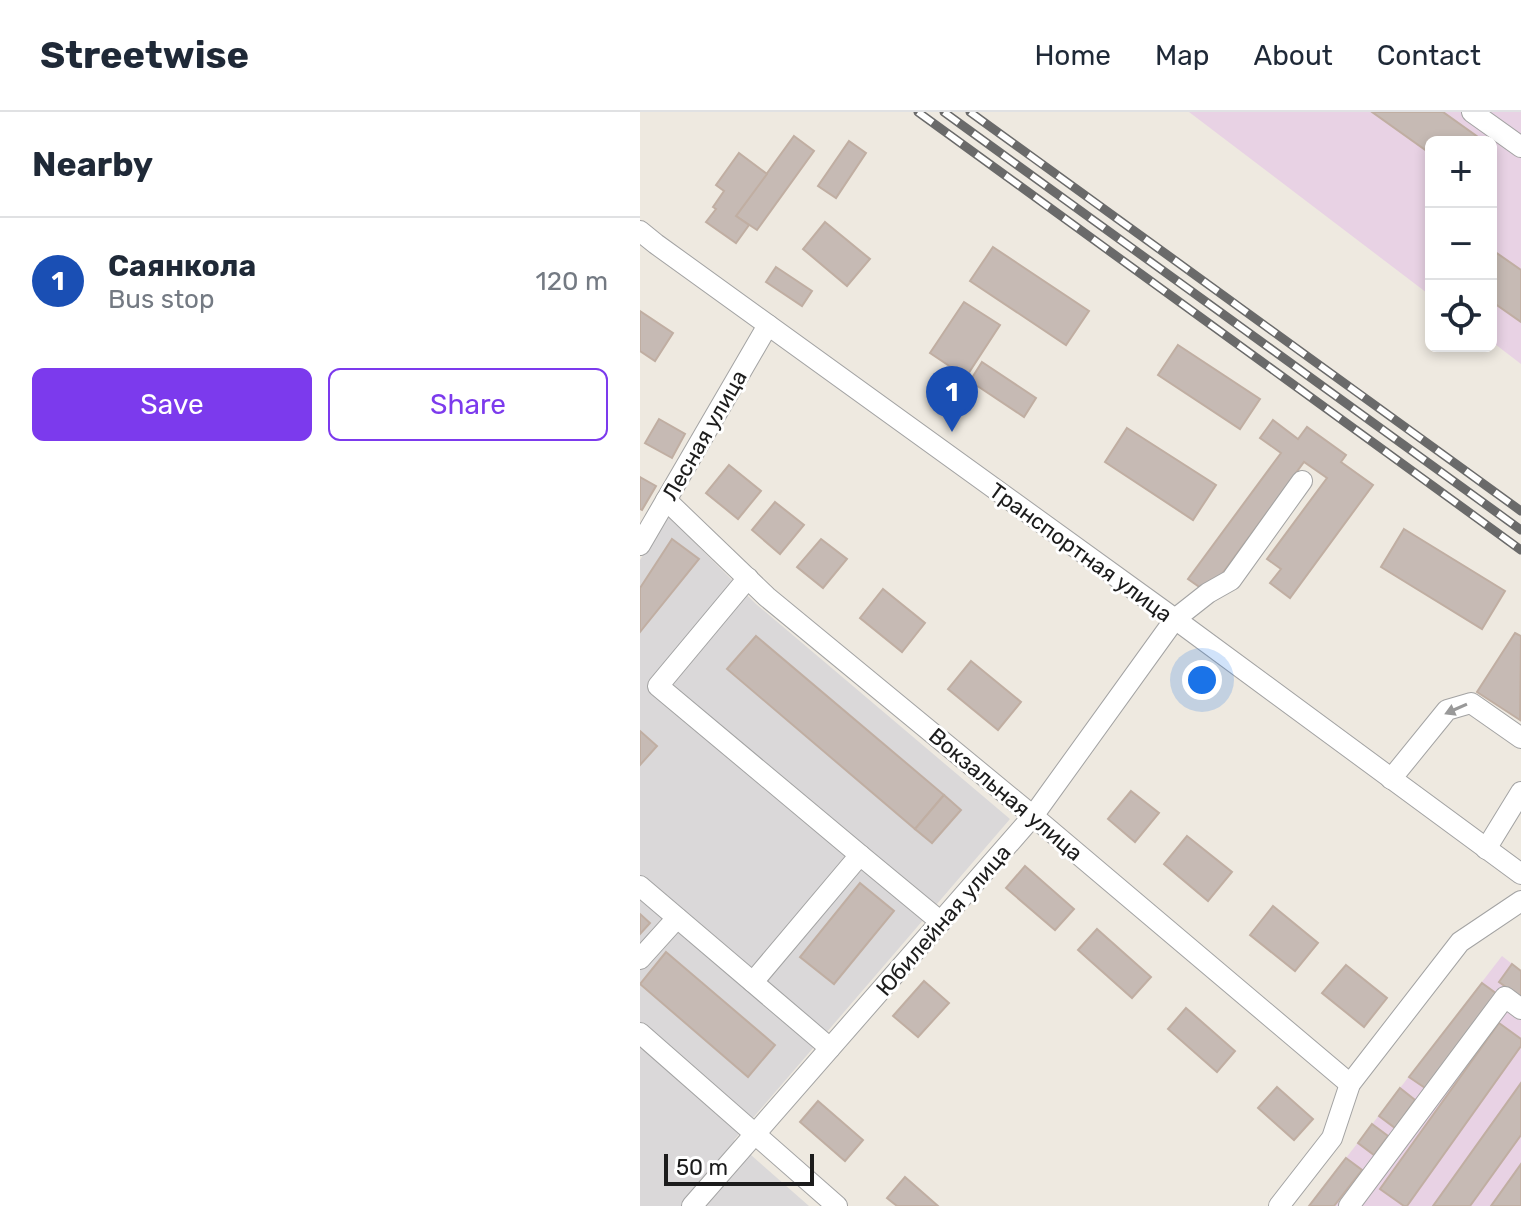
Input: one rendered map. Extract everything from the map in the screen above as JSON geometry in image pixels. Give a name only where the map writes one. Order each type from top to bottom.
[{"type":"street","points":[[1472,112],[1521,147]]},
{"type":"street","name":"Транспортная улица","points":[[640,231],[1521,874]]},
{"type":"street","name":"Лесная улица","points":[[640,545],[768,325]]},
{"type":"street","name":"Юбилейная улица","points":[[692,1206],[1033,816],[1175,619],[1208,593],[1231,580],[1302,481]]},
{"type":"street","name":"Вокзальная улица","points":[[666,500],[767,597],[1033,816],[1350,1084]]},
{"type":"street","points":[[748,578],[658,686],[941,922]]},
{"type":"street","points":[[1391,779],[1447,710],[1471,703],[1521,738]]},
{"type":"street","points":[[1486,849],[1521,792]]},
{"type":"street","points":[[753,982],[860,855]]},
{"type":"street","points":[[640,886],[830,1048]]},
{"type":"street","points":[[1279,1206],[1332,1138],[1350,1084],[1460,942],[1521,901]]},
{"type":"street","points":[[640,959],[677,918]]},
{"type":"street","points":[[1349,1206],[1505,997],[1521,1009]]},
{"type":"street","points":[[640,1033],[829,1203]]},
{"type":"shaded area","points":[[1189,112],[1521,112],[1521,364],[1497,346],[1497,136],[1425,136],[1425,291]]},
{"type":"shaded area","points":[[667,515],[756,604],[1010,819],[734,1140],[809,1206],[640,1206],[640,560]]},
{"type":"shaded area","points":[[1502,956],[1521,971],[1521,1206],[1309,1206]]},
{"type":"building","points":[[1372,112],[1443,112],[1477,136],[1425,136],[1425,150]]},
{"type":"building","points":[[794,136],[814,151],[757,230],[736,216]]},
{"type":"building","points":[[849,141],[866,153],[836,198],[818,186]]},
{"type":"building","points":[[739,153],[767,174],[736,216],[749,225],[736,243],[706,222],[724,191],[716,185]]},
{"type":"building","points":[[825,222],[870,259],[847,286],[803,249]]},
{"type":"building","points":[[993,247],[1089,311],[1066,345],[970,281]]},
{"type":"building","points":[[1497,253],[1521,270],[1521,322],[1497,305]]},
{"type":"building","points":[[776,267],[812,291],[802,306],[766,282]]},
{"type":"building","points":[[964,302],[1000,325],[966,377],[930,353]]},
{"type":"building","points":[[640,311],[673,333],[655,361],[640,351]]},
{"type":"building","points":[[1178,345],[1260,399],[1240,429],[1158,375]]},
{"type":"building","points":[[982,362],[1036,398],[1024,417],[970,381]]},
{"type":"building","points":[[659,419],[685,434],[672,458],[645,443]]},
{"type":"building","points":[[1273,420],[1298,439],[1307,427],[1346,455],[1341,462],[1373,485],[1290,598],[1270,583],[1281,569],[1267,559],[1327,478],[1304,462],[1208,593],[1188,579],[1281,453],[1260,438]]},
{"type":"building","points":[[1127,428],[1216,485],[1193,520],[1105,462]]},
{"type":"building","points":[[729,465],[761,491],[738,519],[706,493]]},
{"type":"building","points":[[640,477],[656,486],[642,510],[640,509]]},
{"type":"building","points":[[775,502],[804,525],[780,554],[752,530]]},
{"type":"building","points":[[1404,529],[1505,591],[1482,629],[1381,567]]},
{"type":"building","points":[[672,539],[699,559],[640,632],[640,588]]},
{"type":"building","points":[[821,539],[847,559],[823,588],[797,567]]},
{"type":"building","points":[[883,589],[925,623],[902,652],[860,618]]},
{"type":"building","points":[[1515,633],[1521,636],[1520,720],[1477,692]]},
{"type":"building","points":[[756,636],[944,795],[915,829],[727,669]]},
{"type":"building","points":[[971,661],[1021,702],[998,730],[948,689]]},
{"type":"building","points":[[640,731],[657,746],[640,765]]},
{"type":"building","points":[[1131,791],[1159,813],[1135,842],[1108,819]]},
{"type":"building","points":[[944,795],[961,810],[932,843],[915,829]]},
{"type":"building","points":[[1187,836],[1232,872],[1208,901],[1164,864]]},
{"type":"building","points":[[1025,866],[1074,909],[1055,930],[1006,888]]},
{"type":"building","points":[[860,883],[894,911],[834,984],[800,957]]},
{"type":"building","points":[[1273,906],[1318,943],[1295,971],[1250,935]]},
{"type":"building","points":[[640,914],[650,923],[640,934]]},
{"type":"building","points":[[1097,929],[1151,977],[1132,998],[1078,950]]},
{"type":"building","points":[[666,952],[775,1045],[748,1077],[640,984]]},
{"type":"building","points":[[1512,964],[1521,971],[1521,998],[1499,982]]},
{"type":"building","points":[[1346,965],[1387,998],[1364,1027],[1322,993]]},
{"type":"building","points":[[924,981],[949,1003],[918,1037],[893,1016]]},
{"type":"building","points":[[1482,983],[1497,994],[1425,1088],[1409,1077]]},
{"type":"building","points":[[1186,1008],[1235,1051],[1217,1072],[1168,1029]]},
{"type":"building","points":[[1499,1023],[1521,1039],[1521,1046],[1407,1206],[1404,1206],[1380,1189]]},
{"type":"building","points":[[1521,1083],[1521,1135],[1470,1206],[1433,1206]]},
{"type":"building","points":[[1277,1087],[1313,1119],[1294,1140],[1258,1108]]},
{"type":"building","points":[[1400,1088],[1415,1100],[1395,1128],[1379,1116]]},
{"type":"building","points":[[818,1101],[863,1140],[845,1161],[800,1122]]},
{"type":"building","points":[[1372,1124],[1388,1136],[1374,1155],[1358,1143]]},
{"type":"building","points":[[1346,1158],[1362,1170],[1334,1206],[1309,1206]]},
{"type":"building","points":[[1521,1164],[1521,1206],[1491,1206]]},
{"type":"building","points":[[905,1177],[938,1206],[897,1206],[887,1198]]},
{"type":"railway","points":[[918,112],[1521,550]]},
{"type":"railway","points":[[944,112],[1521,530]]},
{"type":"railway","points":[[970,112],[1521,511]]},
{"type":"place","name":"Саянкола","points":[[952,432]]}]
